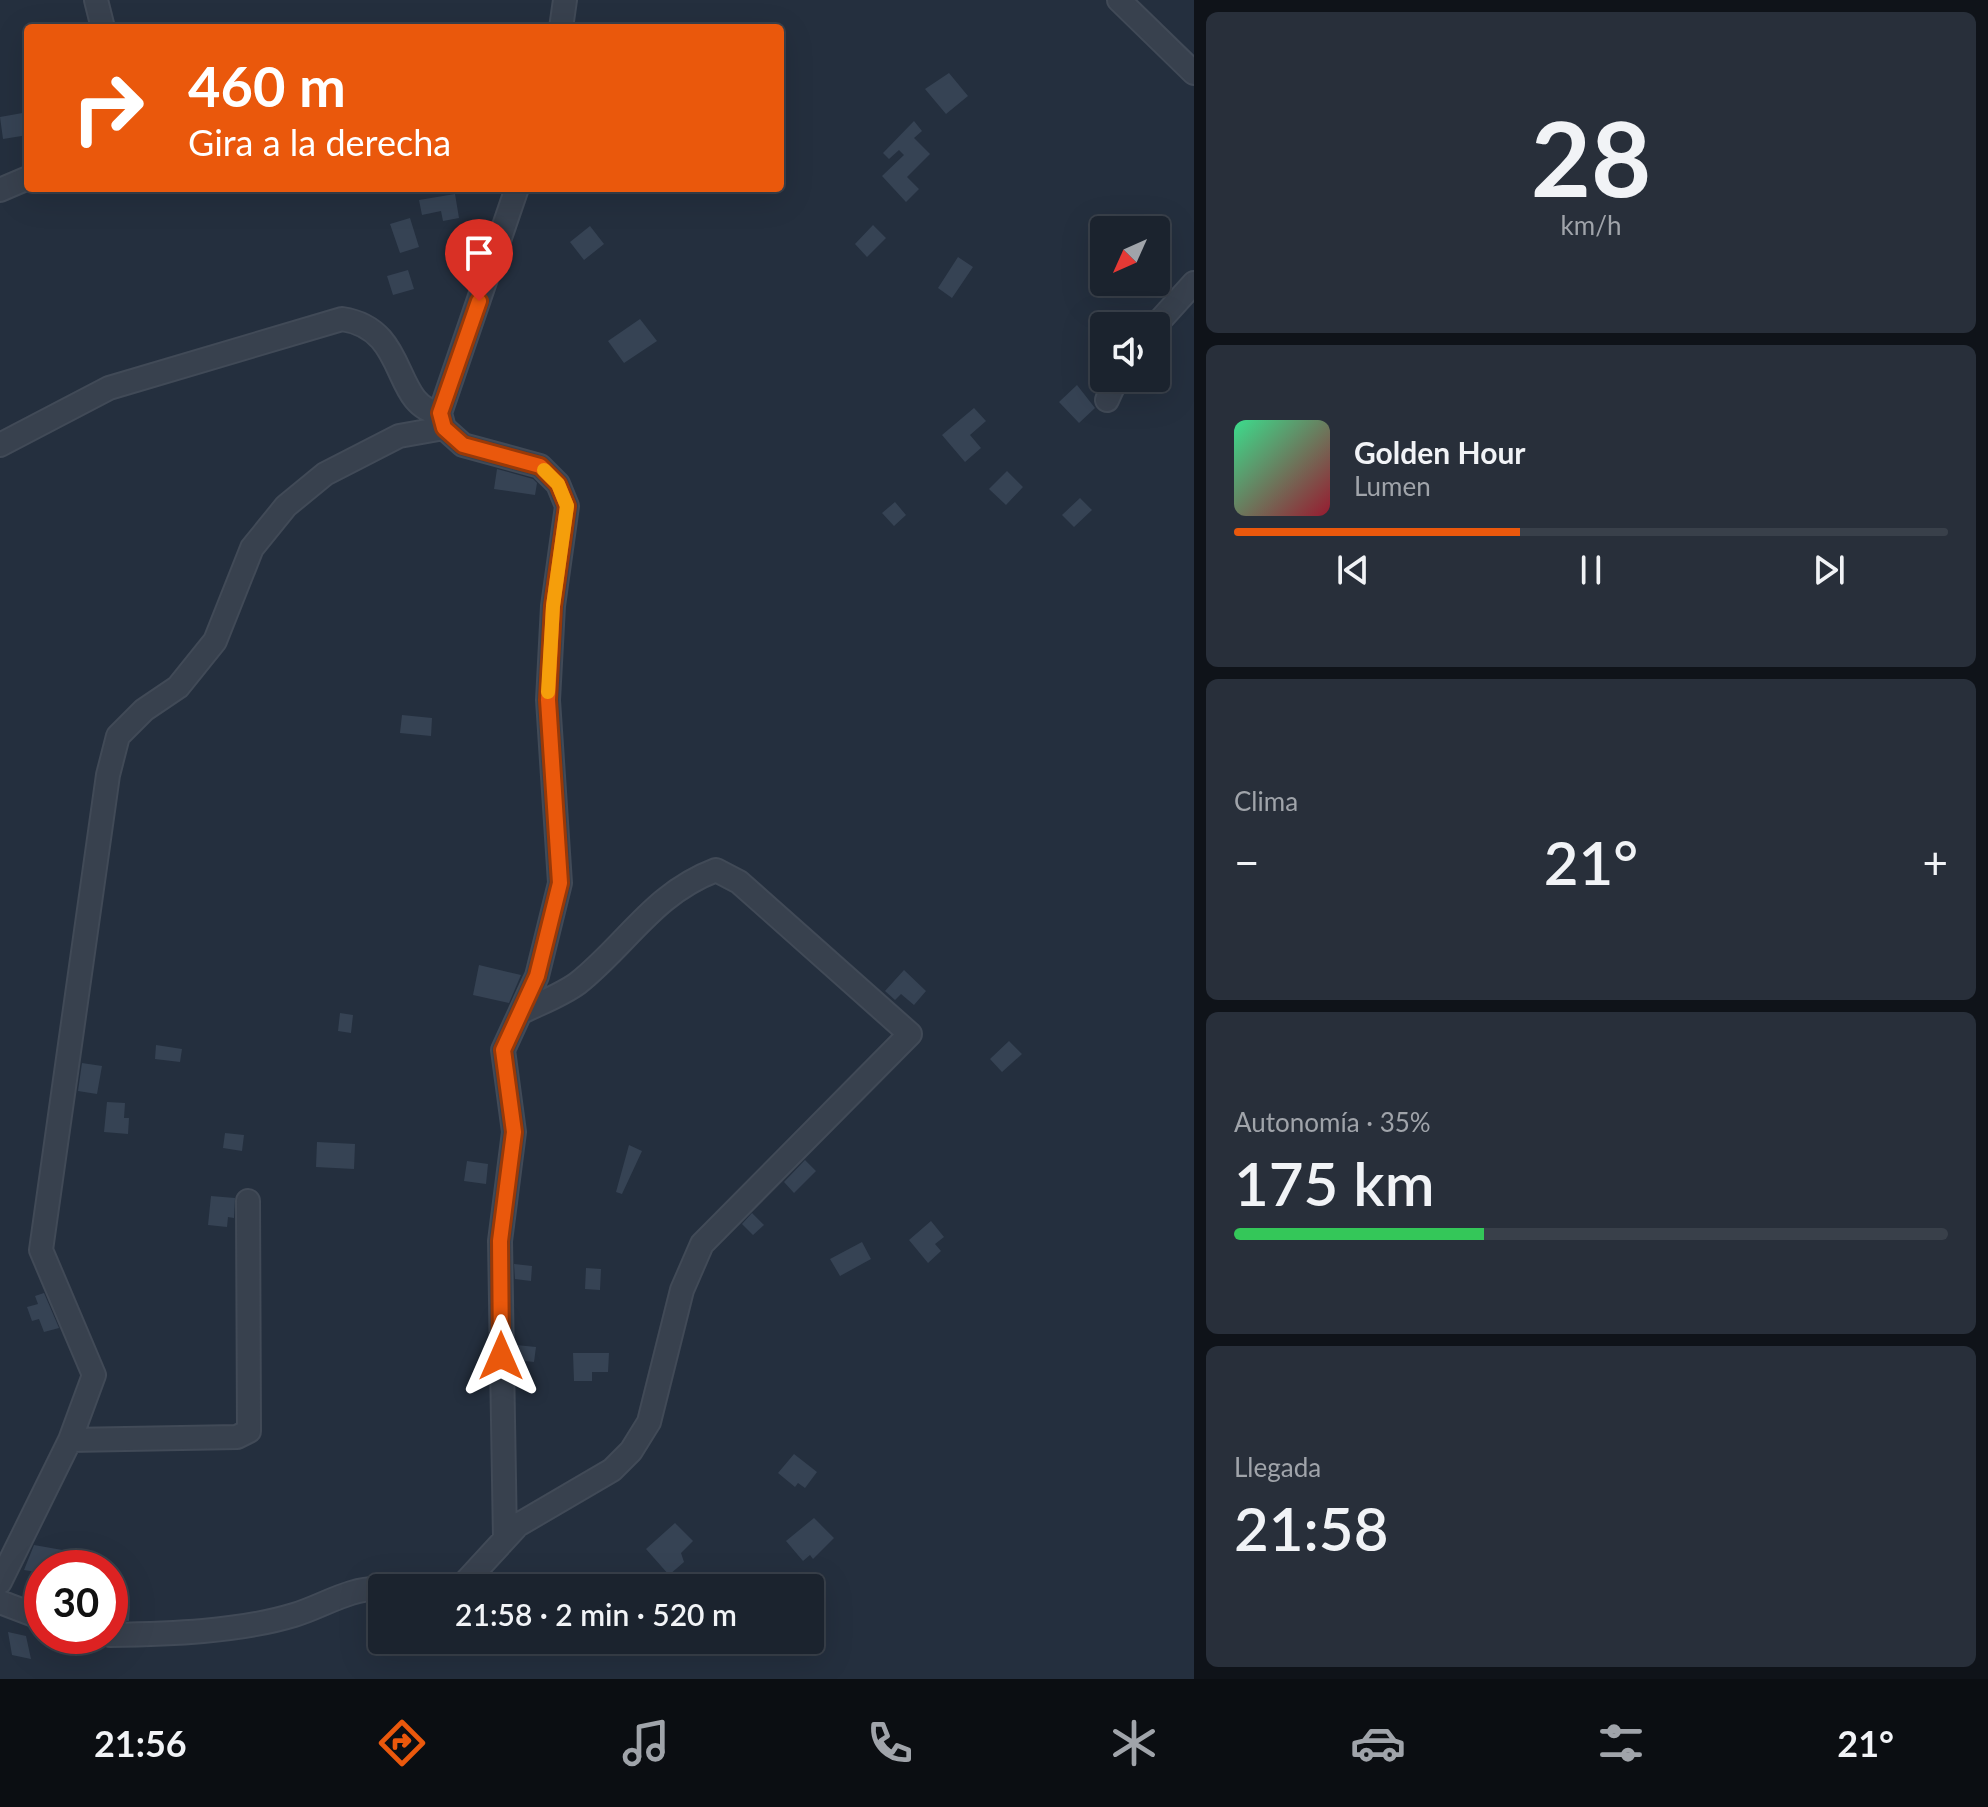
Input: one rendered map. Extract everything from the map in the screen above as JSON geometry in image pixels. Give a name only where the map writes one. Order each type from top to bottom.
[{"type":"street","points":[[96,0],[102,24]]},
{"type":"street","points":[[562,24],[565,0]]},
{"type":"street","points":[[1119,0],[1194,73]]},
{"type":"street","points":[[0,190],[24,180]]},
{"type":"street","points":[[442,421],[516,192]]},
{"type":"street","points":[[1168,312],[1194,283]]},
{"type":"street","points":[[0,445],[109,388],[342,319],[364,322],[386,341],[416,401],[442,421],[463,445],[540,466],[558,484],[567,506],[553,606],[548,700],[560,883],[537,976],[503,1050],[514,1132],[500,1241],[505,1539]]},
{"type":"street","points":[[1107,400],[1111,392]]},
{"type":"street","points":[[0,1582],[70,1440],[94,1375],[41,1250],[108,775],[118,736],[144,710],[178,687],[215,641],[252,548],[286,506],[325,474],[399,436],[442,421]]},
{"type":"street","points":[[473,1574],[518,1525],[612,1470],[631,1451],[649,1422],[682,1290],[702,1244],[910,1034],[739,882],[716,870],[685,882],[642,918],[616,949],[575,985],[522,1012]]},
{"type":"street","points":[[70,1440],[237,1437],[249,1431],[252,1415],[248,1201]]},
{"type":"street","points":[[128,1635],[175,1634],[293,1615],[368,1588]]},
{"type":"street","points":[[0,1602],[24,1611]]},
{"type":"building","points":[[949,73],[968,96],[946,114],[925,89]]},
{"type":"building","points":[[24,113],[24,136],[3,139],[0,117]]},
{"type":"building","points":[[914,121],[922,131],[914,138],[930,154],[907,177],[919,189],[906,202],[882,176],[904,155],[899,150],[889,159],[883,153]]},
{"type":"building","points":[[455,194],[459,218],[443,221],[441,211],[422,215],[419,200]]},
{"type":"building","points":[[410,218],[419,247],[400,253],[390,224]]},
{"type":"building","points":[[873,225],[886,238],[867,257],[855,244]]},
{"type":"building","points":[[590,226],[604,244],[584,260],[570,242]]},
{"type":"building","points":[[958,257],[973,267],[952,298],[938,288]]},
{"type":"building","points":[[408,270],[414,289],[393,295],[387,276]]},
{"type":"building","points":[[640,319],[657,341],[624,363],[608,341]]},
{"type":"building","points":[[1077,385],[1095,408],[1079,423],[1059,402]]},
{"type":"building","points":[[974,408],[986,421],[970,435],[981,448],[965,462],[942,435]]},
{"type":"building","points":[[497,469],[533,479],[537,483],[535,495],[494,489]]},
{"type":"building","points":[[1007,471],[1023,487],[1006,505],[989,489]]},
{"type":"building","points":[[1080,498],[1092,510],[1074,527],[1062,515]]},
{"type":"building","points":[[895,502],[906,515],[894,526],[882,513]]},
{"type":"building","points":[[402,715],[432,718],[431,736],[400,733]]},
{"type":"building","points":[[479,965],[521,975],[509,1003],[473,995]]},
{"type":"building","points":[[904,970],[926,991],[914,1005],[901,994],[895,1000],[885,991]]},
{"type":"building","points":[[340,1013],[353,1015],[351,1033],[338,1031]]},
{"type":"building","points":[[1009,1041],[1022,1054],[1002,1072],[990,1059]]},
{"type":"building","points":[[156,1045],[182,1049],[180,1062],[155,1059]]},
{"type":"building","points":[[82,1063],[102,1066],[97,1094],[78,1091]]},
{"type":"building","points":[[107,1102],[125,1103],[124,1118],[129,1118],[128,1134],[104,1132]]},
{"type":"building","points":[[225,1133],[244,1135],[242,1151],[223,1148]]},
{"type":"building","points":[[317,1142],[355,1144],[354,1169],[316,1167]]},
{"type":"building","points":[[629,1145],[642,1151],[622,1194],[616,1192]]},
{"type":"building","points":[[805,1160],[816,1171],[794,1193],[784,1182]]},
{"type":"building","points":[[467,1161],[488,1164],[486,1184],[464,1181]]},
{"type":"building","points":[[211,1196],[235,1198],[234,1218],[228,1217],[227,1227],[208,1225]]},
{"type":"building","points":[[752,1213],[764,1225],[753,1235],[742,1224]]},
{"type":"building","points":[[931,1221],[944,1237],[935,1244],[941,1251],[928,1263],[909,1240]]},
{"type":"building","points":[[862,1242],[871,1259],[840,1276],[830,1259]]},
{"type":"building","points":[[514,1264],[532,1266],[531,1281],[515,1279]]},
{"type":"building","points":[[586,1268],[601,1269],[600,1290],[585,1289]]},
{"type":"building","points":[[44,1293],[59,1328],[44,1332],[39,1319],[32,1321],[27,1307],[38,1304],[35,1296]]},
{"type":"building","points":[[516,1345],[536,1347],[534,1362],[516,1360]]},
{"type":"building","points":[[573,1353],[609,1353],[608,1372],[592,1372],[592,1381],[574,1381]]},
{"type":"building","points":[[794,1454],[817,1472],[805,1488],[798,1483],[795,1487],[778,1473]]},
{"type":"building","points":[[814,1518],[834,1538],[813,1559],[810,1555],[803,1561],[786,1541]]},
{"type":"building","points":[[675,1523],[693,1541],[681,1553],[684,1562],[670,1574],[646,1549]]},
{"type":"building","points":[[34,1545],[62,1550],[32,1550]]},
{"type":"building","points":[[8,1632],[24,1636],[24,1654],[30,1654],[31,1659],[12,1655]]},
{"type":"slow traffic","points":[[544,470],[558,484],[567,506],[553,606],[548,692]]},
{"type":"route","points":[[479,301],[440,413],[444,428],[463,445],[540,466],[558,484],[567,506],[553,606],[548,700],[560,883],[537,976],[503,1050],[514,1132],[500,1241],[501,1356]]}]
